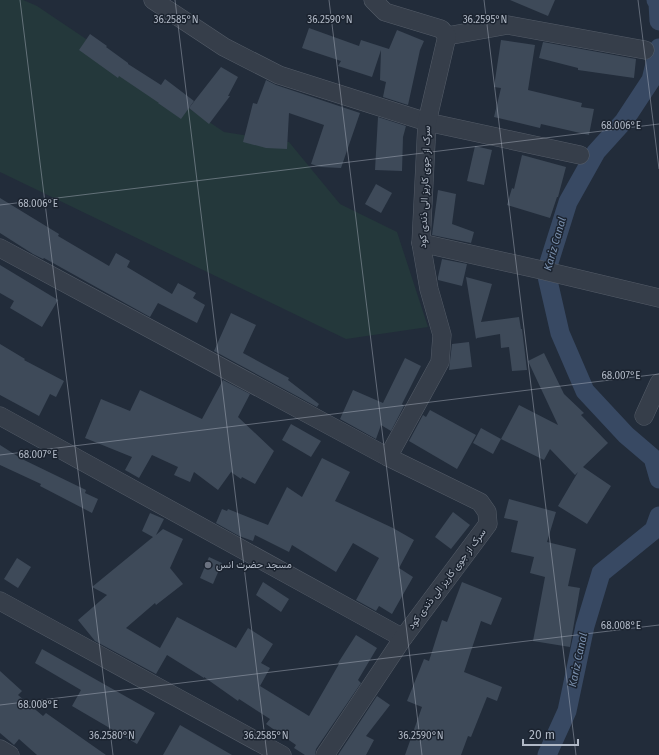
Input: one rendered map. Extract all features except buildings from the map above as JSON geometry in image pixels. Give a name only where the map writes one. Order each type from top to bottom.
[{"type":"street","points":[[153,0],[224,47],[279,75],[427,122],[580,155]]},
{"type":"street","points":[[373,0],[385,12],[441,29],[447,36],[508,25],[645,50]]},
{"type":"street","name":"سرک از جوی کاریز الی ذندی کود","points":[[325,755],[404,638],[488,524],[487,512],[480,502],[388,457],[440,362],[442,335],[429,289],[421,243],[427,122],[447,36]]},
{"type":"street","points":[[421,243],[659,298]]},
{"type":"street","points":[[0,248],[388,457]]},
{"type":"street","points":[[644,416],[659,383]]},
{"type":"street","points":[[0,416],[404,638]]},
{"type":"street","points":[[0,601],[282,755]]},
{"type":"street","points":[[0,749],[10,755]]},
{"type":"green space","points":[[0,0],[23,0],[37,6],[224,132],[289,142],[340,204],[397,232],[428,327],[346,339],[0,172]]},
{"type":"waterway","name":"Kariz Canal","points":[[656,0],[658,3],[659,21]]},
{"type":"waterway","name":"Kariz Canal","points":[[659,48],[651,80],[624,121],[596,152],[568,202],[546,272],[560,333],[585,391],[626,435],[653,458],[659,479]]},
{"type":"waterway","name":"Kariz Canal","points":[[547,755],[567,711],[585,626],[601,573],[654,530],[659,516]]},
{"type":"place","name":"مسجد حضرت انس","points":[[208,565]]}]
